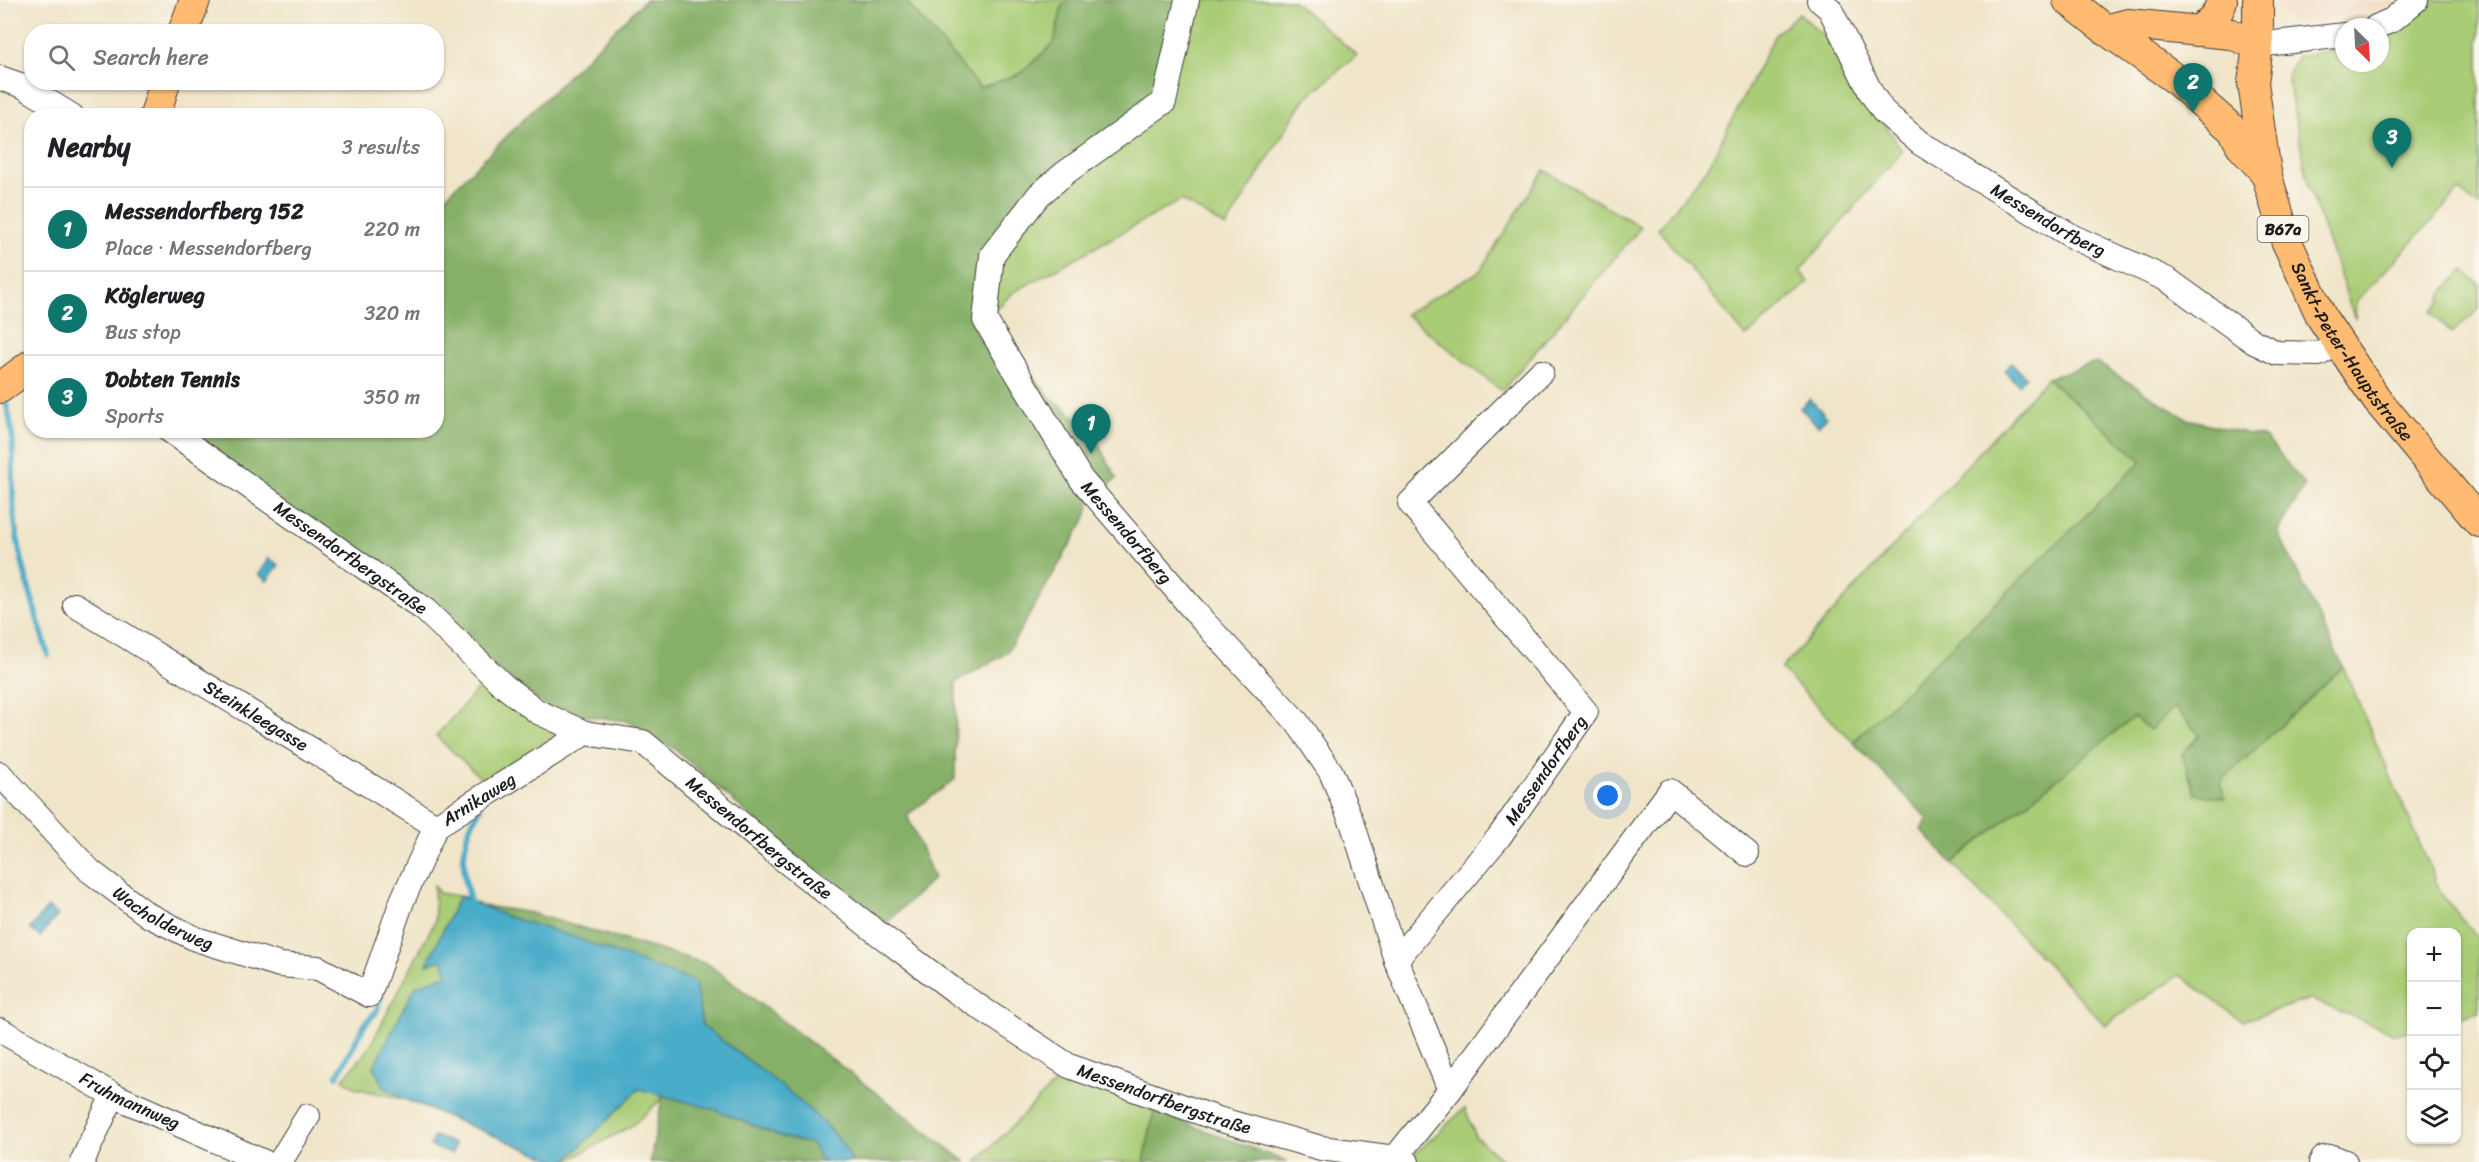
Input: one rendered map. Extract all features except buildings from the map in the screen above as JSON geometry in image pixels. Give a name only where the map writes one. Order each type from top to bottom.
[{"type":"main road","points":[[186,24],[195,0]]},
{"type":"main road","name":"Sankt-Peter-Hauptstraße","points":[[2068,0],[2234,130],[2242,147],[2266,173],[2286,240],[2304,284],[2337,342],[2378,400],[2479,522]]},
{"type":"main road","points":[[2198,31],[2211,21],[2220,9],[2222,0]]},
{"type":"main road","name":"B67a","points":[[2258,0],[2258,45],[2253,84],[2266,173]]},
{"type":"main road","points":[[2116,37],[2128,24],[2231,34],[2258,45]]},
{"type":"main road","points":[[2116,37],[2223,53],[2258,45]]},
{"type":"main road","points":[[157,108],[163,90]]},
{"type":"street","name":"Messendorfberg","points":[[1186,0],[1164,102],[1065,173],[1039,195],[992,255],[985,320],[1081,479],[1203,621],[1297,722],[1331,772],[1353,825],[1396,960],[1450,1090]]},
{"type":"street","name":"Messendorfberg","points":[[1818,0],[1830,9],[1870,91],[1883,111],[1929,149],[2073,237],[2168,280],[2253,342],[2277,353],[2319,354],[2337,342]]},
{"type":"street","points":[[2389,21],[2416,0]]},
{"type":"street","points":[[2258,45],[2335,36]]},
{"type":"street","points":[[0,78],[24,86]]},
{"type":"street","points":[[30,90],[59,108]]},
{"type":"street","name":"Messendorfberg","points":[[1396,960],[1499,837],[1586,712],[1410,503],[1541,372]]},
{"type":"street","name":"Messendorfbergstraße","points":[[180,438],[425,610],[504,686],[538,712],[585,733],[644,742],[783,859],[879,934],[955,991],[1069,1066],[1218,1119],[1321,1148],[1401,1160]]},
{"type":"street","name":"Steinkleegasse","points":[[75,605],[436,826]]},
{"type":"street","name":"Arnikaweg","points":[[369,995],[402,901],[436,826],[585,733]]},
{"type":"street","name":"Wacholderweg","points":[[0,774],[90,872],[148,915],[196,939],[280,965],[318,968],[369,995]]},
{"type":"street","points":[[1401,1160],[1670,791],[1747,854]]},
{"type":"street","name":"Fruhmannweg","points":[[0,1030],[113,1095],[264,1162]]},
{"type":"street","points":[[82,1162],[113,1095]]},
{"type":"street","points":[[280,1162],[308,1116]]},
{"type":"street","points":[[2321,1162],[2324,1158],[2332,1157],[2345,1162]]},
{"type":"shaded area","points":[[2278,0],[2397,0],[2386,8],[2364,17],[2335,18],[2335,23],[2297,25],[2278,9]]},
{"type":"green space","points":[[645,0],[905,0],[980,88],[1020,74],[1054,43],[1062,6],[1069,0],[1187,0],[1164,102],[1092,155],[992,255],[985,320],[1050,397],[1090,428],[1117,478],[1090,502],[1086,518],[1007,653],[956,682],[955,779],[907,815],[934,878],[885,924],[790,851],[673,748],[627,721],[554,712],[197,442],[201,438],[444,438],[444,198]]},
{"type":"green space","points":[[905,0],[1069,0],[1062,6],[1054,43],[1020,74],[980,88]]},
{"type":"green space","points":[[1187,0],[1292,0],[1357,55],[1304,100],[1226,227],[1181,200],[1014,292],[985,320],[992,255]]},
{"type":"green space","points":[[2432,0],[2479,0],[2479,207],[2459,191],[2356,302],[2355,319],[2309,187],[2287,76],[2298,56],[2335,50],[2335,72],[2389,72],[2389,32]]},
{"type":"green space","points":[[1799,13],[1843,60],[1902,151],[1800,271],[1809,282],[1746,337],[1658,229],[1707,169],[1775,35]]},
{"type":"green space","points":[[1544,170],[1641,227],[1502,391],[1405,314],[1480,271]]},
{"type":"green space","points":[[2464,270],[2479,284],[2479,309],[2452,333],[2431,312],[2441,302],[2442,293]]},
{"type":"green space","points":[[2096,362],[2187,419],[2266,438],[2305,485],[2278,532],[2343,667],[2220,782],[2225,798],[2195,794],[2182,754],[2200,735],[2174,707],[2150,730],[2134,717],[1952,863],[1921,830],[1928,819],[1853,742],[2142,461],[2047,378]]},
{"type":"green space","points":[[2047,378],[2143,461],[1853,742],[1781,669]]},
{"type":"green space","points":[[2343,667],[2442,895],[2479,939],[2479,1012],[2461,1017],[2461,928],[2407,928],[2407,1031],[2395,1034],[2310,999],[2242,1021],[2179,975],[2105,1025],[1952,863],[2134,716],[2174,707],[2201,735],[2182,755],[2225,797],[2219,782]]},
{"type":"green space","points":[[485,681],[550,730],[556,738],[485,782],[436,736]]},
{"type":"green space","points":[[434,886],[439,893],[465,897],[663,1071],[662,1099],[633,1125],[566,1162],[559,1162],[404,1099],[355,1088],[343,1079],[368,1050],[435,921]]},
{"type":"green space","points":[[465,897],[477,905],[527,912],[708,964],[966,1162],[650,1162],[662,1099],[663,1071]]},
{"type":"green space","points":[[1066,1072],[1154,1111],[1144,1162],[976,1162]]},
{"type":"green space","points":[[1465,1108],[1476,1137],[1504,1162],[1406,1162]]},
{"type":"green space","points":[[1154,1111],[1288,1162],[1144,1162]]},
{"type":"water","points":[[2011,363],[2026,377],[2019,385],[2004,371]]},
{"type":"water","points":[[1810,399],[1827,417],[1818,426],[1800,408]]},
{"type":"water","points":[[269,558],[279,565],[267,581],[258,574]]},
{"type":"water","points":[[459,896],[511,918],[565,934],[695,982],[702,1025],[786,1089],[808,1109],[844,1146],[852,1162],[822,1162],[812,1144],[782,1137],[716,1110],[639,1089],[565,1162],[559,1162],[404,1099],[382,1086],[374,1066],[410,996],[416,986],[448,974],[442,960],[427,964]]},
{"type":"water","points":[[48,907],[58,915],[40,937],[30,929]]},
{"type":"water","points":[[434,1136],[455,1144],[452,1154],[430,1146]]},
{"type":"waterway","points":[[3,394],[11,425],[16,529],[48,655]]},
{"type":"waterway","points":[[471,905],[465,881],[464,856],[473,820],[480,809]]},
{"type":"waterway","points":[[337,1076],[365,1024],[376,1012],[381,995]]},
{"type":"place","name":"Köglerweg","points":[[2193,113]]},
{"type":"place","name":"Dobten Tennis","points":[[2392,168]]},
{"type":"place","name":"Messendorfberg 152","points":[[1091,454]]}]
